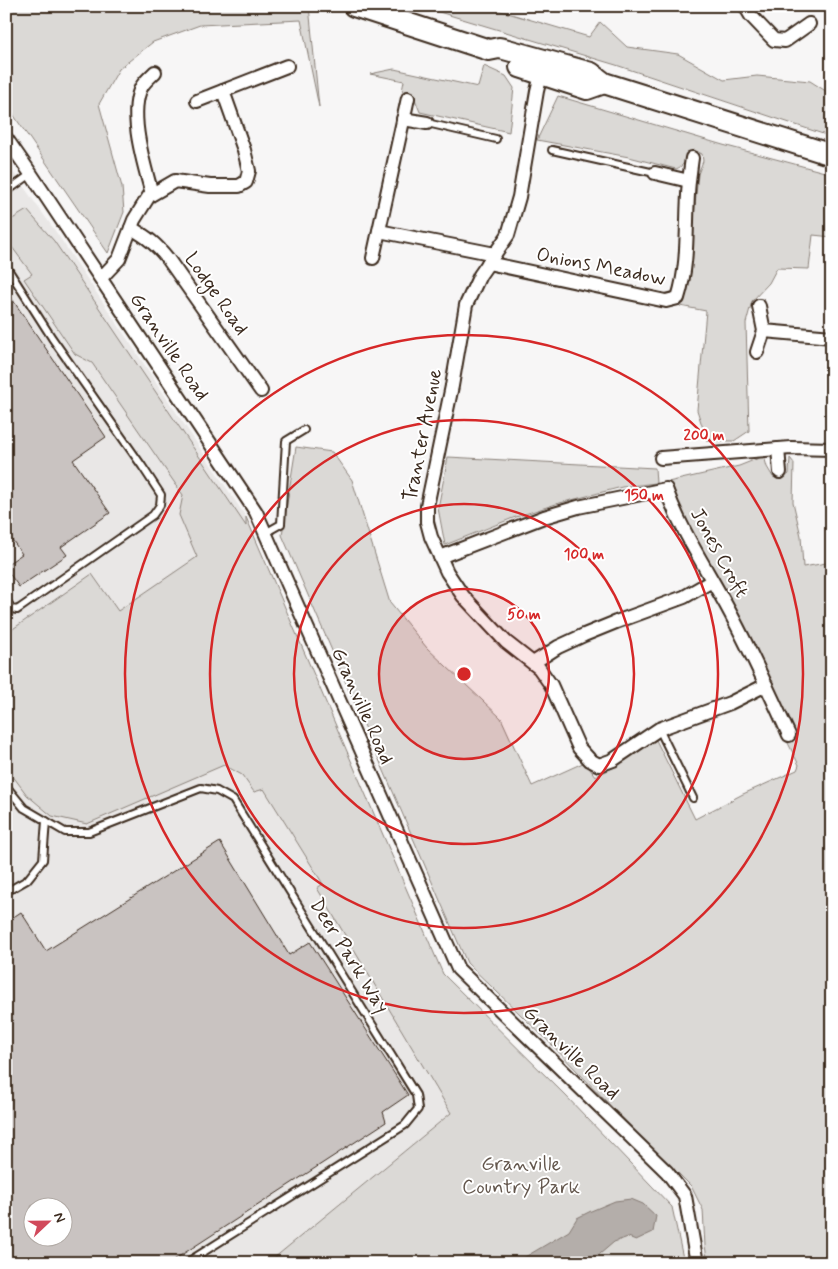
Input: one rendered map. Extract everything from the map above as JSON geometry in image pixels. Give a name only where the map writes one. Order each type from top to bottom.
[{"type":"main road","points":[[354,6],[489,50],[493,48],[504,49],[587,89],[604,83],[832,155]]},
{"type":"street","points":[[745,6],[751,16],[774,40],[785,42],[809,24]]},
{"type":"street","points":[[197,100],[287,66]]},
{"type":"street","name":"Tranter Avenue","points":[[543,67],[519,197],[508,235],[480,275],[466,305],[450,396],[427,506],[427,522],[431,537],[447,572],[463,596],[506,642],[539,668],[552,685],[579,748],[590,760],[599,765],[613,760],[659,728],[730,703],[766,685]]},
{"type":"street","points":[[152,194],[137,131],[136,110],[142,86],[155,72]]},
{"type":"street","points":[[101,278],[119,260],[134,220],[152,194],[175,181],[210,186],[239,186],[246,182],[249,171],[244,150],[223,91]]},
{"type":"street","points":[[373,258],[408,98]]},
{"type":"street","points":[[403,120],[427,123]]},
{"type":"street","name":"Granville Road","points":[[6,138],[256,512],[458,969],[667,1172],[685,1196],[697,1263]]},
{"type":"street","name":"Onions Meadow","points":[[491,259],[666,301],[678,298],[682,285],[687,245],[689,181],[692,158]]},
{"type":"street","points":[[655,174],[689,181]]},
{"type":"street","name":"Lodge Road","points":[[130,228],[156,244],[261,390]]},
{"type":"street","points":[[379,231],[491,259]]},
{"type":"street","points":[[757,352],[764,331],[759,306]]},
{"type":"street","points":[[764,331],[832,337]]},
{"type":"street","points":[[661,458],[791,448],[832,449]]},
{"type":"street","points":[[778,449],[780,472]]},
{"type":"street","name":"Jones Croft","points":[[440,557],[544,517],[578,507],[666,489],[674,511],[695,553],[742,635],[789,736]]},
{"type":"street","points":[[533,663],[558,647],[584,635],[684,597],[712,581]]},
{"type":"lane","points":[[427,123],[496,139]]},
{"type":"lane","points":[[552,150],[655,174]]},
{"type":"lane","points":[[6,192],[31,174]]},
{"type":"lane","points":[[6,266],[52,338],[161,494],[160,505],[153,515],[20,608],[17,610],[12,609],[6,600]]},
{"type":"lane","points":[[265,533],[281,524],[286,441],[304,430]]},
{"type":"lane","points":[[659,728],[693,798]]},
{"type":"lane","name":"Deer Park Way","points":[[6,786],[24,808],[65,832],[89,832],[201,788],[217,791],[232,800],[416,1095],[418,1109],[405,1125],[186,1263]]},
{"type":"lane","points":[[6,892],[27,880],[43,860],[46,821]]},
{"type":"shaded area","points":[[6,162],[56,232],[246,517],[242,775],[254,792],[264,789],[323,884],[318,889],[451,1113],[268,1263],[6,1263]]},
{"type":"shaded area","points":[[631,1199],[643,1204],[656,1216],[653,1232],[636,1240],[628,1237],[614,1242],[600,1254],[576,1263],[515,1263],[569,1231],[577,1218],[615,1201]]},
{"type":"green space","points":[[6,6],[309,6],[319,107],[301,20],[200,25],[153,42],[119,69],[99,104],[122,187],[124,212],[108,253],[6,104]]},
{"type":"green space","points":[[419,6],[484,6],[589,37],[600,22],[627,47],[678,54],[724,80],[757,76],[810,81],[832,95],[832,137],[616,65]]},
{"type":"green space","points":[[484,66],[506,76],[514,88],[509,132],[420,112],[413,94],[402,91],[404,81],[370,74],[394,69],[478,87]]},
{"type":"green space","points":[[558,96],[723,145],[832,174],[832,237],[813,235],[809,269],[777,268],[769,283],[752,301],[746,323],[749,431],[734,441],[707,441],[697,410],[706,311],[680,306],[689,270],[698,174],[703,161],[702,154],[694,150],[688,153],[683,165],[676,169],[629,157],[537,140]]},
{"type":"green space","name":"Granville Country Park","points":[[27,210],[54,241],[246,526],[246,517],[443,974],[566,1096],[672,1207],[684,1263],[268,1263],[451,1113],[317,888],[323,884],[264,789],[254,792],[242,775],[224,765],[87,824],[52,816],[27,795],[6,767],[6,633],[92,574],[118,611],[197,557],[179,515],[183,495],[92,363],[75,354],[24,279],[32,274],[6,239],[6,223]]},
{"type":"green space","points":[[296,447],[332,452],[352,480],[390,603],[427,648],[501,718],[532,786],[585,762],[595,776],[613,768],[656,740],[695,819],[743,794],[797,770],[799,765],[785,737],[795,733],[749,636],[685,525],[668,482],[739,466],[764,456],[767,467],[773,477],[782,479],[789,474],[790,458],[794,463],[793,502],[801,536],[803,567],[832,562],[832,1263],[708,1263],[703,1210],[691,1186],[664,1161],[550,1043],[467,963],[282,535]]},
{"type":"green space","points":[[448,457],[655,468],[656,483],[622,487],[556,504],[513,518],[445,545],[438,508]]},
{"type":"building","points":[[6,290],[106,437],[73,460],[110,513],[61,547],[67,555],[19,587],[6,569],[6,565],[22,554],[6,531],[6,411],[10,409],[6,403]]},
{"type":"building","points":[[220,842],[289,955],[310,942],[408,1095],[383,1112],[386,1122],[169,1263],[6,1263],[6,922],[21,912],[46,951]]}]
